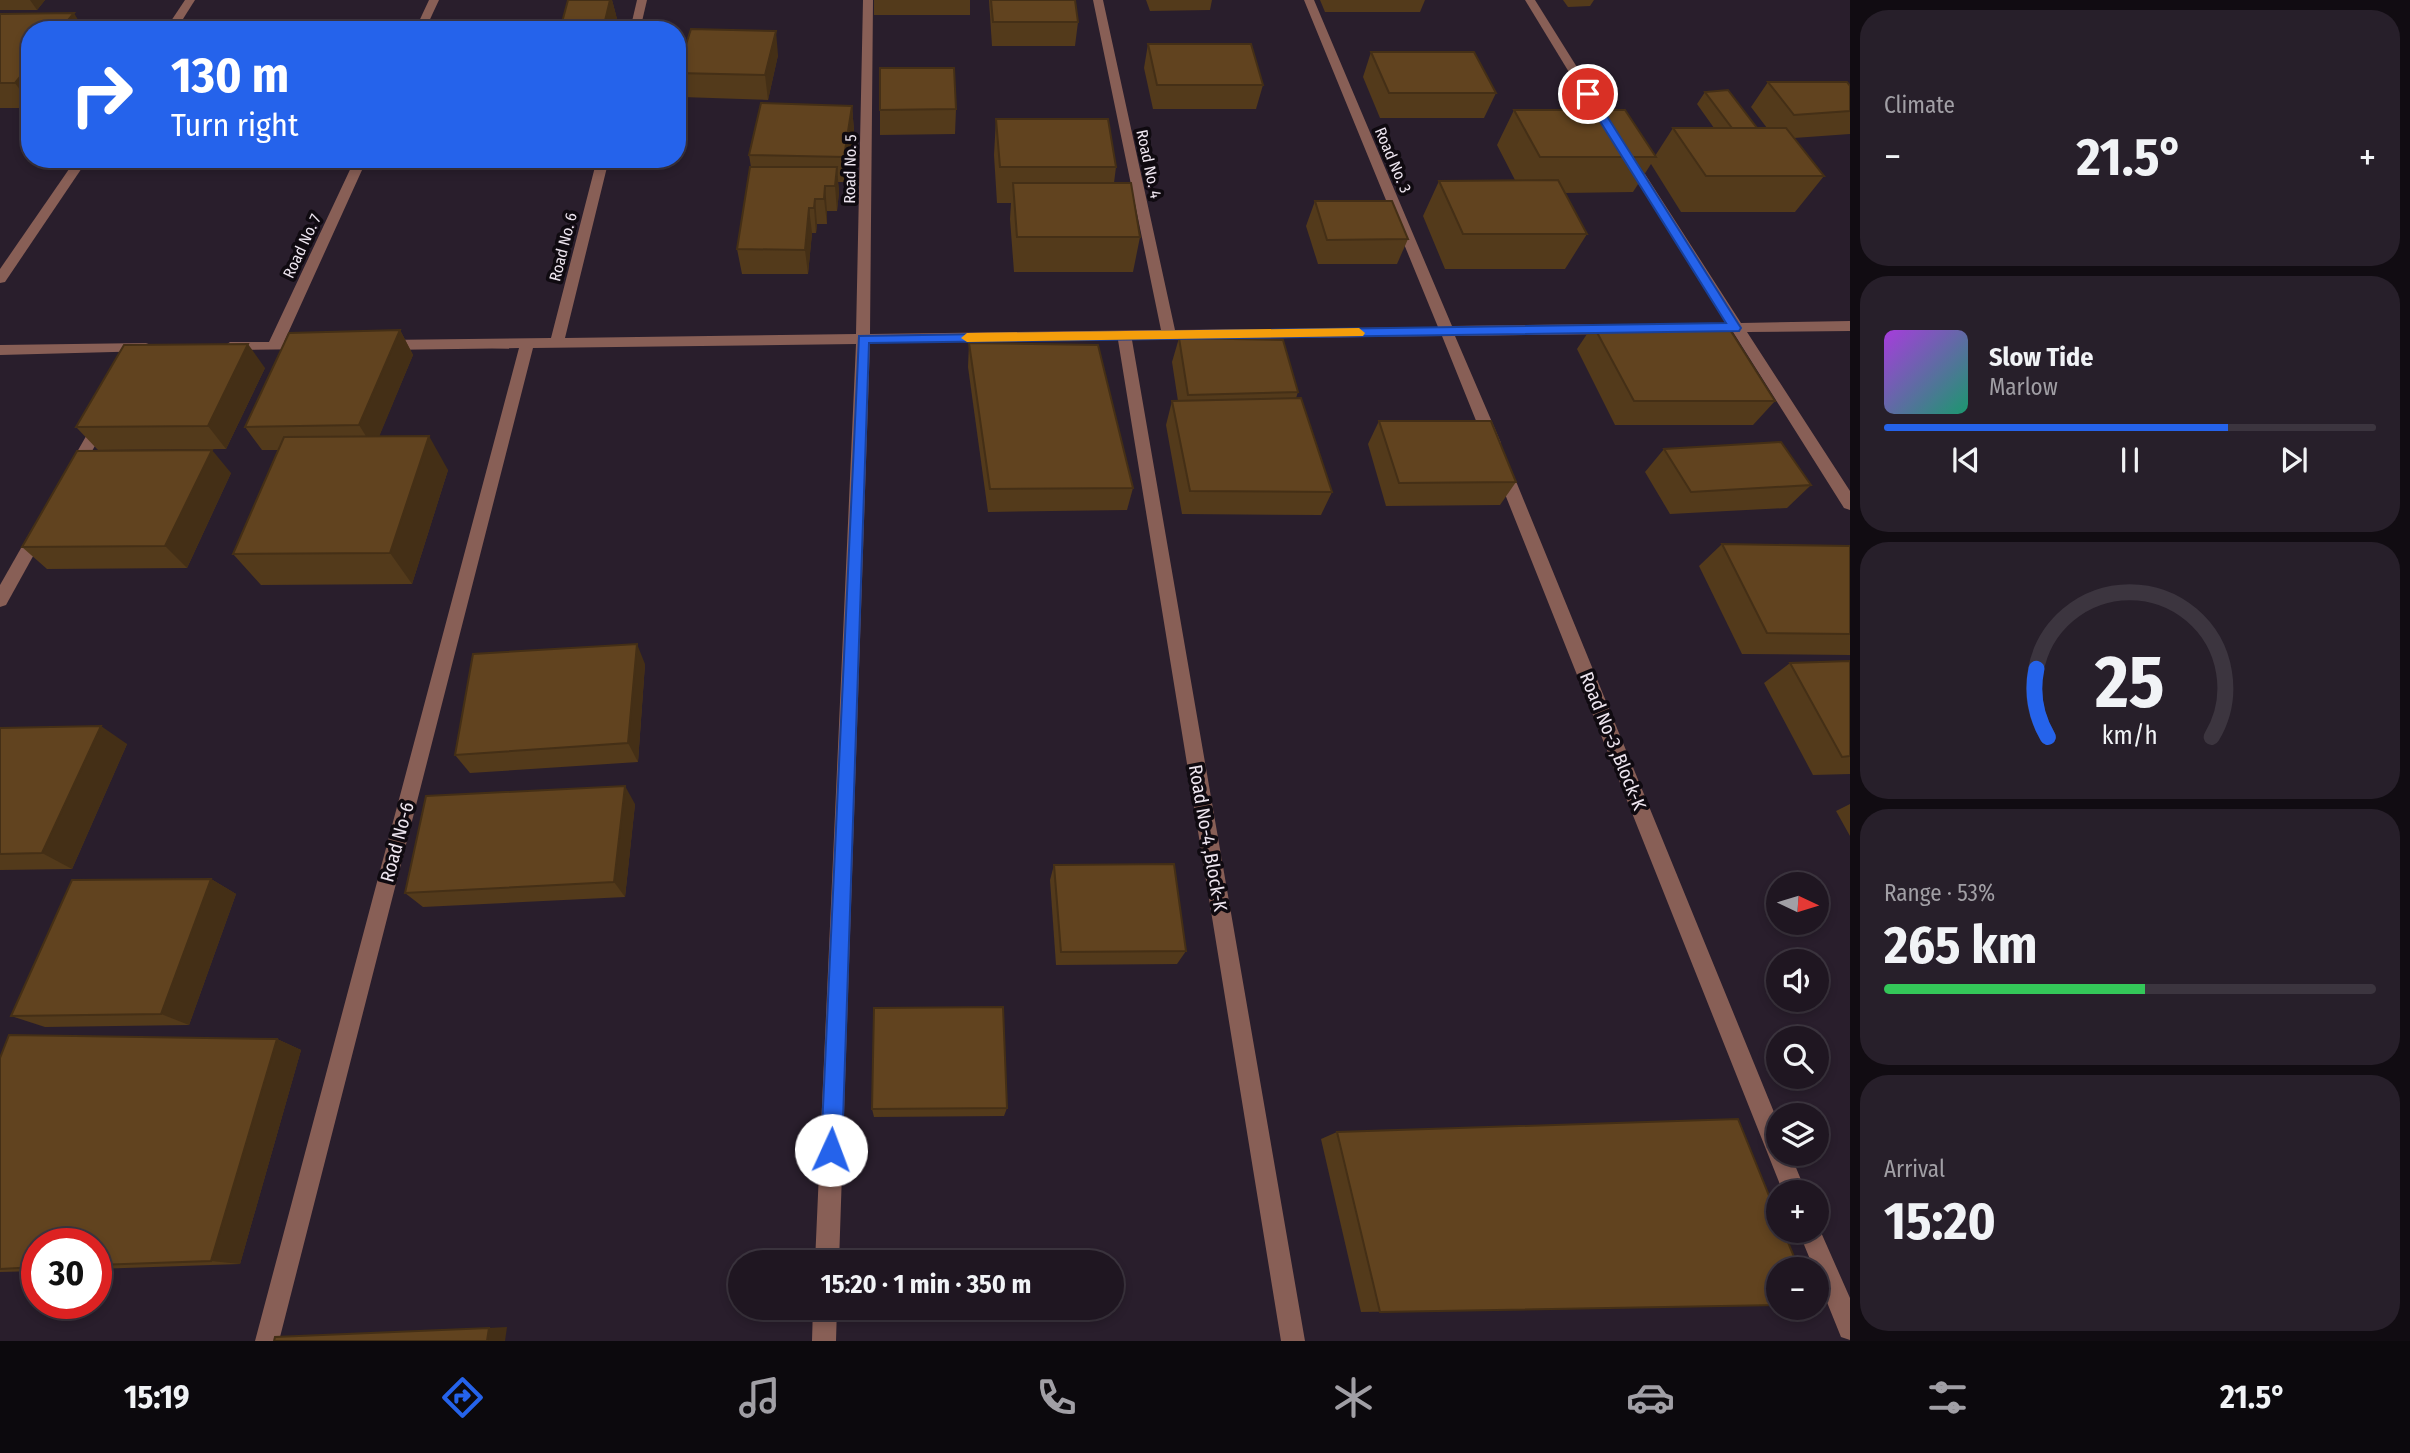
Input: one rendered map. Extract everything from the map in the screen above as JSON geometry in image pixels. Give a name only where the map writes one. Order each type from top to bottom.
[{"type":"street","points":[[176,21],[190,0]]},
{"type":"street","points":[[425,21],[434,0]]},
{"type":"street","points":[[637,21],[642,0]]},
{"type":"street","name":"Road No. 5","points":[[827,1250],[863,339],[868,0]]},
{"type":"street","name":"Road No. 4","points":[[1098,0],[1169,335]]},
{"type":"street","name":"Road No. 3","points":[[1309,0],[1448,331]]},
{"type":"street","points":[[1530,0],[1617,140]]},
{"type":"street","points":[[1625,152],[1734,328],[1850,504]]},
{"type":"street","points":[[0,279],[76,168]]},
{"type":"street","name":"Road No. 7","points":[[274,347],[357,168]]},
{"type":"street","name":"Road No. 6","points":[[557,343],[601,168]]},
{"type":"street","points":[[1693,328],[1850,326]]},
{"type":"street","points":[[368,346],[1625,329]]},
{"type":"street","name":"Road No-3 ,Block-K","points":[[1448,331],[1766,1120]]},
{"type":"street","name":"Road No-4 ,Block-K","points":[[1124,336],[1293,1341]]},
{"type":"street","name":"Road No-6","points":[[267,1341],[527,344]]},
{"type":"street","points":[[209,348],[327,346]]},
{"type":"street","points":[[0,350],[146,353]]},
{"type":"street","points":[[68,480],[109,408]]},
{"type":"street","points":[[0,600],[48,516]]},
{"type":"street","points":[[1815,1243],[1850,1328]]},
{"type":"street","points":[[824,1341],[825,1320]]},
{"type":"building","points":[[568,0],[610,0],[605,21],[562,21]]},
{"type":"building","points":[[991,0],[1075,0],[1078,22],[993,22]]},
{"type":"building","points":[[74,13],[67,21],[21,21],[21,76],[15,83],[0,83],[0,14]]},
{"type":"building","points":[[691,29],[776,31],[765,75],[686,73],[686,45]]},
{"type":"building","points":[[1148,44],[1251,44],[1263,85],[1157,85]]},
{"type":"building","points":[[1371,52],[1474,52],[1496,93],[1389,93]]},
{"type":"building","points":[[880,68],[954,68],[956,109],[880,110]]},
{"type":"building","points":[[1768,82],[1847,82],[1850,86],[1850,111],[1794,115]]},
{"type":"building","points":[[1728,90],[1757,128],[1732,128],[1705,92]]},
{"type":"building","points":[[761,103],[852,106],[844,157],[749,155]]},
{"type":"building","points":[[1514,110],[1625,110],[1656,157],[1540,157]]},
{"type":"building","points":[[996,119],[1108,119],[1116,167],[1000,167]]},
{"type":"building","points":[[1673,128],[1786,128],[1824,176],[1706,176]]},
{"type":"building","points":[[750,167],[837,167],[835,186],[825,186],[824,199],[815,199],[814,208],[809,208],[805,250],[737,249]]},
{"type":"building","points":[[1558,180],[1587,234],[1463,234],[1439,181]]},
{"type":"building","points":[[1013,183],[1131,183],[1140,237],[1017,237]]},
{"type":"building","points":[[1315,201],[1392,201],[1408,239],[1327,240]]},
{"type":"building","points":[[1593,325],[1727,325],[1775,401],[1634,401]]},
{"type":"building","points":[[400,330],[359,425],[245,427],[289,333]]},
{"type":"building","points":[[1179,338],[1283,340],[1298,392],[1188,395]]},
{"type":"building","points":[[969,343],[1098,345],[1133,488],[990,489]]},
{"type":"building","points":[[248,344],[208,426],[76,427],[124,345]]},
{"type":"building","points":[[1301,398],[1332,492],[1190,491],[1172,401]]},
{"type":"building","points":[[1379,421],[1491,421],[1516,482],[1399,483]]},
{"type":"building","points":[[429,436],[390,553],[233,554],[284,437]]},
{"type":"building","points":[[1781,442],[1811,485],[1691,492],[1664,449]]},
{"type":"building","points":[[212,450],[165,546],[22,547],[77,451]]},
{"type":"building","points":[[1722,544],[1850,546],[1850,634],[1767,633]]},
{"type":"building","points":[[637,644],[628,743],[455,755],[473,654]]},
{"type":"building","points":[[1850,661],[1850,756],[1842,757],[1790,663]]},
{"type":"building","points":[[101,726],[42,853],[0,854],[0,728]]},
{"type":"building","points":[[625,786],[614,882],[405,893],[426,796]]},
{"type":"building","points":[[1174,864],[1186,951],[1061,952],[1054,865]]},
{"type":"building","points":[[211,879],[161,1014],[11,1016],[72,880]]},
{"type":"building","points":[[1003,1007],[1007,1108],[872,1109],[874,1008]]},
{"type":"building","points":[[9,1035],[277,1039],[211,1261],[112,1264],[112,1228],[21,1228],[21,1268],[0,1269],[0,1058]]},
{"type":"building","points":[[1738,1119],[1766,1188],[1766,1243],[1788,1243],[1794,1257],[1766,1257],[1766,1305],[1380,1312],[1337,1132]]},
{"type":"building","points":[[489,1328],[487,1341],[274,1341],[275,1337]]},
{"type":"slow traffic","points":[[967,338],[1359,333]]},
{"type":"route","points":[[831,1150],[863,339],[1734,328],[1588,94]]}]
